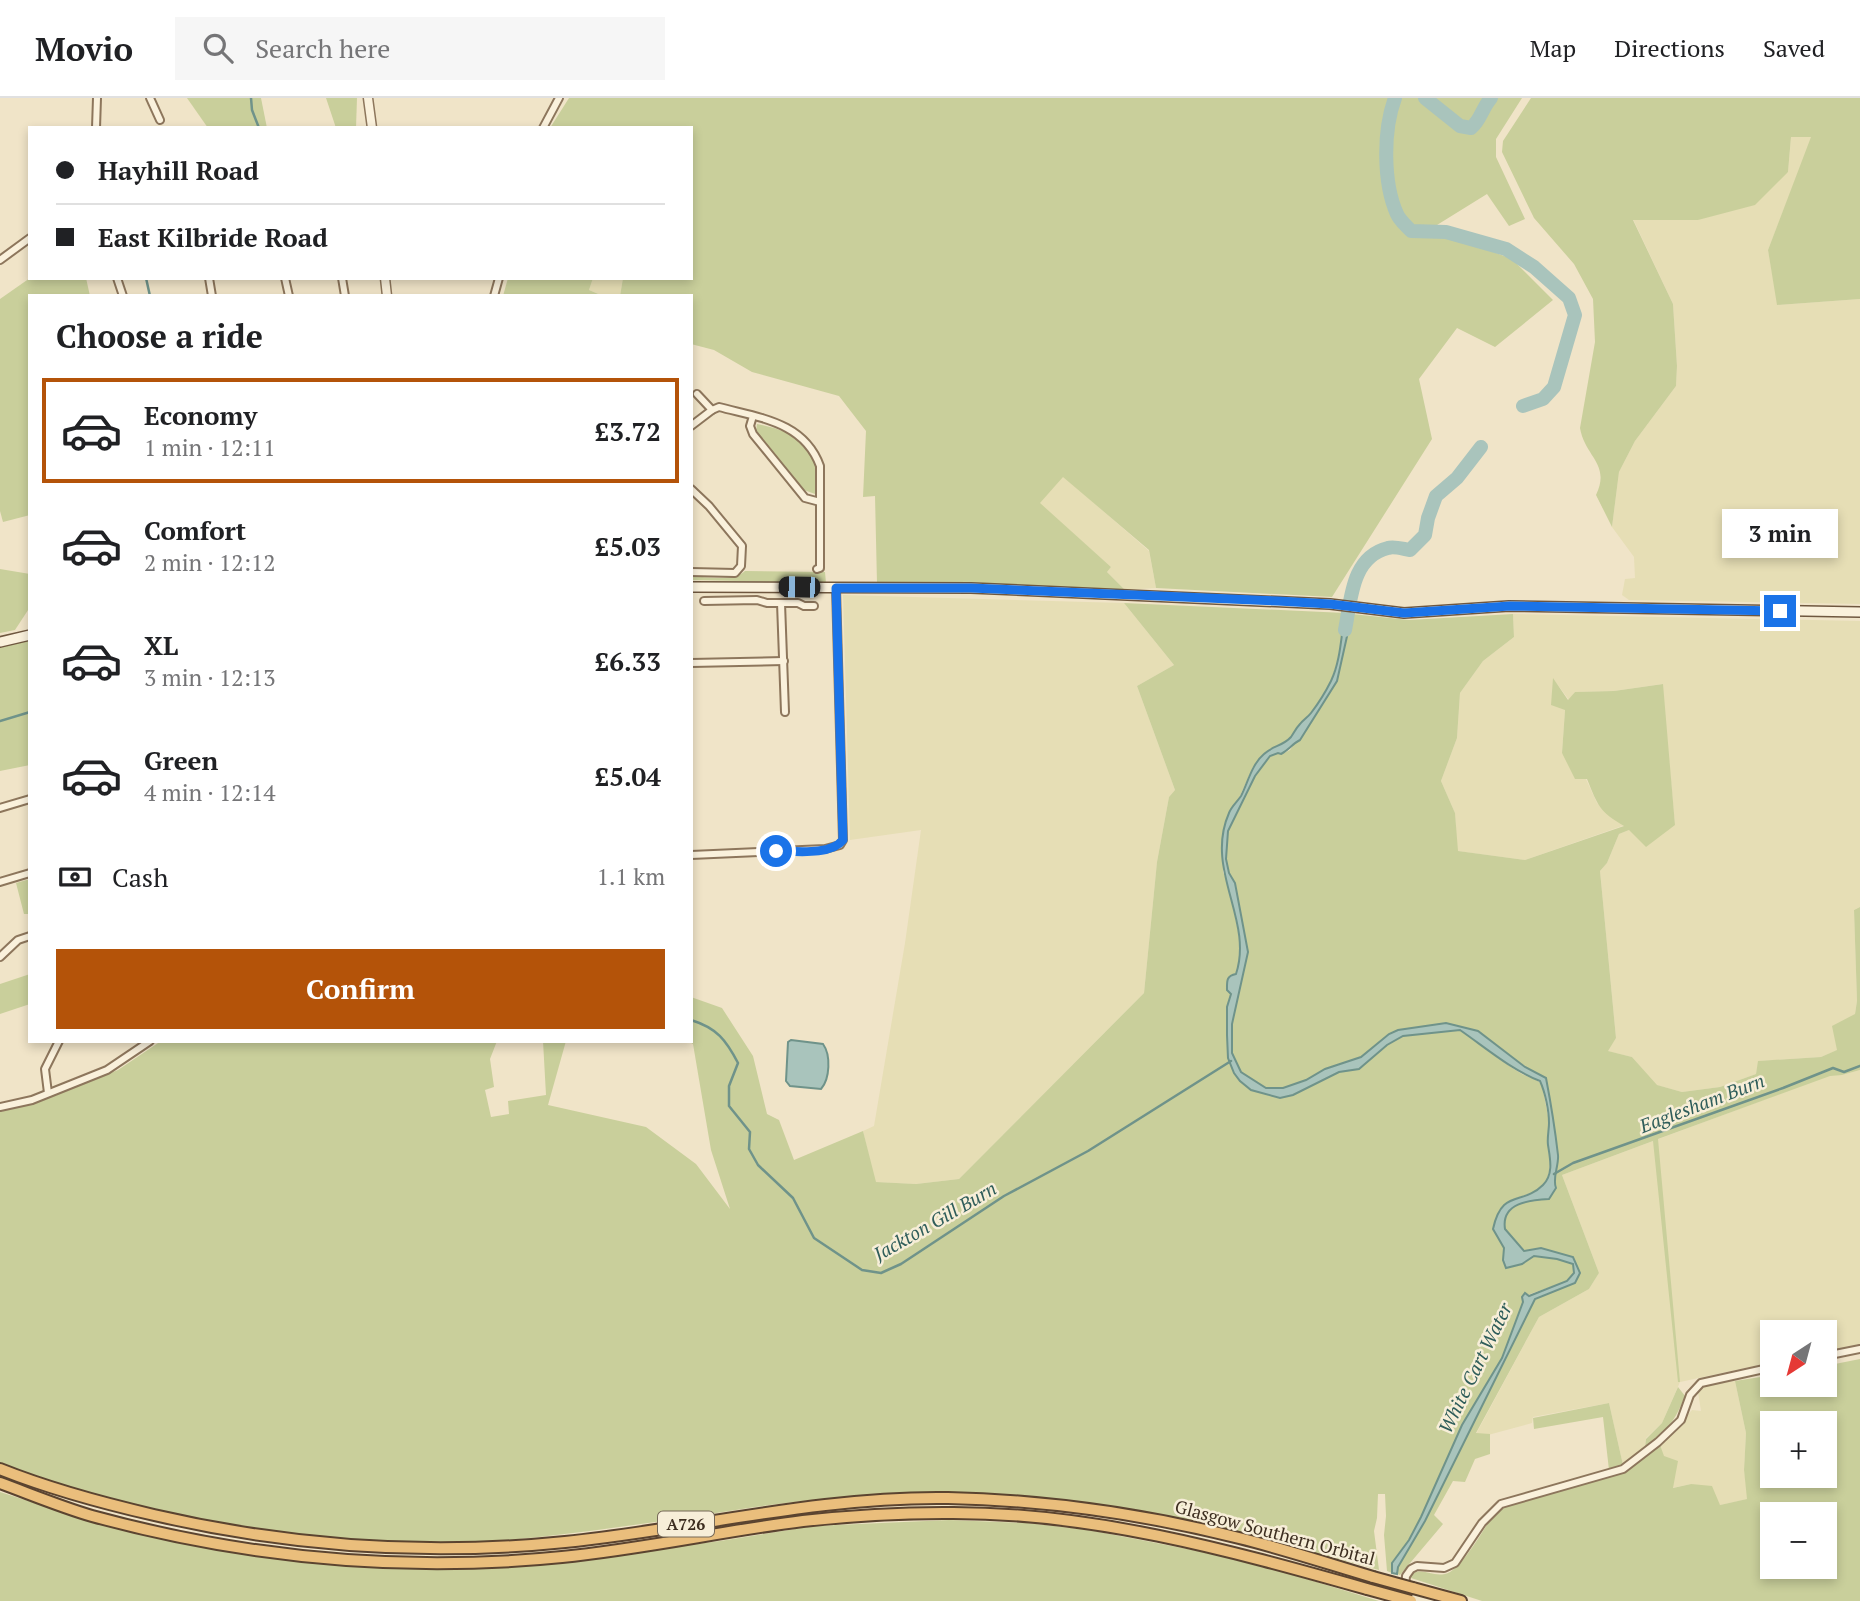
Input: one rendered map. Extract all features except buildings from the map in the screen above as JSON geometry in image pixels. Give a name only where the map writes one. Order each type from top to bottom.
[{"type":"highway","name":"Glasgow Southern Orbital","points":[[0,1469],[94,1501],[218,1530],[295,1541],[366,1547],[462,1547],[564,1542],[807,1507],[946,1498],[1071,1507],[1137,1517],[1238,1538],[1461,1601]]},
{"type":"highway","name":"Glasgow Southern Orbital","points":[[0,1483],[90,1516],[215,1545],[364,1563],[562,1557],[803,1521],[945,1513],[1066,1520],[1233,1551],[1411,1601]]},
{"type":"main road","points":[[693,586],[971,588],[1330,604],[1404,613],[1510,606],[1860,612]]},
{"type":"main road","points":[[0,642],[28,635]]},
{"type":"street","points":[[96,126],[97,98]]},
{"type":"street","points":[[150,98],[160,120]]},
{"type":"street","points":[[368,98],[372,126]]},
{"type":"street","points":[[544,126],[559,98]]},
{"type":"street","points":[[0,260],[28,240]]},
{"type":"street","points":[[697,394],[712,410]]},
{"type":"street","points":[[693,424],[719,407],[793,430],[806,440],[820,467],[820,568],[817,569]]},
{"type":"street","points":[[753,416],[750,426],[752,434],[805,498],[820,502]]},
{"type":"street","points":[[693,491],[742,546],[741,566],[735,573],[693,572]]},
{"type":"street","points":[[693,855],[825,849],[840,845],[843,840],[836,588]]},
{"type":"street","points":[[704,601],[757,600],[814,606]]},
{"type":"street","points":[[781,603],[785,712]]},
{"type":"street","points":[[693,663],[784,661]]},
{"type":"street","points":[[0,808],[28,800]]},
{"type":"street","points":[[0,882],[28,874]]},
{"type":"street","points":[[0,957],[18,940],[28,937]]},
{"type":"street","points":[[48,1093],[45,1069],[58,1043]]},
{"type":"street","points":[[0,1107],[32,1100],[107,1070],[147,1043]]},
{"type":"street","points":[[1838,1353],[1860,1349]]},
{"type":"street","points":[[1404,1601],[1406,1576],[1411,1569],[1417,1566],[1444,1569],[1455,1563],[1482,1523],[1502,1504],[1623,1469],[1681,1420],[1690,1395],[1702,1383],[1760,1370]]},
{"type":"shaded area","points":[[1791,137],[1812,137],[1768,250],[1778,305],[1860,299],[1860,604],[1629,600],[1622,595],[1625,579],[1635,578],[1634,557],[1612,527],[1619,472],[1635,441],[1676,386],[1677,366],[1673,304],[1633,219],[1698,220],[1788,172]]},
{"type":"shaded area","points":[[592,280],[623,280],[620,294],[598,294],[589,290]]},
{"type":"shaded area","points":[[1063,476],[1149,551],[1156,588],[1125,590],[1107,572],[1111,567],[1039,503]]},
{"type":"shaded area","points":[[843,595],[1124,603],[1174,665],[1137,686],[1175,790],[1169,797],[1157,862],[1144,993],[959,1179],[916,1184],[875,1182],[863,1131],[874,1126],[921,830],[850,840]]},
{"type":"shaded area","points":[[1513,614],[1860,621],[1860,907],[1854,910],[1857,1001],[1855,1014],[1838,1050],[1821,1057],[1759,1061],[1756,1074],[1720,1087],[1682,1092],[1656,1085],[1632,1057],[1607,1051],[1616,1038],[1600,871],[1607,863],[1619,834],[1629,830],[1675,825],[1662,684],[1614,691],[1575,692],[1569,700],[1554,680],[1565,709],[1562,753],[1586,779],[1597,803],[1625,825],[1525,860],[1457,851],[1455,813],[1441,781],[1457,738],[1460,693],[1483,661],[1514,637]]},
{"type":"shaded area","points":[[1860,1070],[1860,1344],[1838,1348],[1838,1320],[1760,1320],[1760,1365],[1680,1382],[1662,1423],[1646,1438],[1645,1447],[1623,1465],[1609,1403],[1533,1417],[1532,1423],[1488,1435],[1476,1434],[1539,1317],[1589,1289],[1599,1273],[1562,1175],[1830,1075]]},
{"type":"shaded area","points":[[1735,1381],[1746,1433],[1744,1470],[1748,1499],[1720,1505],[1691,1484],[1672,1488],[1660,1445],[1692,1410],[1701,1411],[1698,1392],[1705,1385]]},
{"type":"green space","points":[[187,98],[261,98],[267,126],[207,126]]},
{"type":"green space","points":[[326,98],[357,98],[356,126],[335,126]]},
{"type":"green space","points":[[569,98],[1522,98],[1496,139],[1496,157],[1525,219],[1509,226],[1487,194],[1416,238],[1454,237],[1512,259],[1553,300],[1495,347],[1457,328],[1419,379],[1432,439],[1332,597],[1156,588],[1149,550],[1063,477],[1040,503],[1111,567],[1107,572],[1125,590],[877,583],[875,496],[863,497],[866,431],[839,396],[752,372],[714,350],[693,345],[693,294],[620,294],[623,280],[693,280],[693,126],[551,126]]},
{"type":"green space","points":[[1531,98],[1860,98],[1860,299],[1777,305],[1768,250],[1811,137],[1791,137],[1788,172],[1755,205],[1698,220],[1633,220],[1673,304],[1676,386],[1635,441],[1619,472],[1612,527],[1596,495],[1601,476],[1599,468],[1580,428],[1595,342],[1593,299],[1574,264],[1534,218],[1502,152],[1503,141]]},
{"type":"green space","points":[[28,279],[86,280],[90,294],[28,294],[28,516],[3,522],[0,511],[0,299]]},
{"type":"green space","points":[[507,280],[592,280],[589,290],[598,294],[504,294]]},
{"type":"green space","points":[[757,424],[792,435],[806,446],[816,465],[815,494],[804,490],[756,431]]},
{"type":"green space","points":[[0,569],[28,574],[28,610],[15,630],[0,633]]},
{"type":"green space","points":[[745,571],[825,572],[826,583],[693,580],[693,576],[727,578]]},
{"type":"green space","points":[[1124,603],[1345,613],[1339,656],[1331,681],[1312,713],[1292,736],[1253,767],[1239,798],[1229,812],[1223,872],[1229,886],[1241,957],[1227,1007],[1228,1058],[1240,1081],[1270,1096],[1293,1095],[1339,1072],[1359,1069],[1387,1045],[1403,1036],[1460,1030],[1514,1069],[1536,1079],[1542,1085],[1549,1121],[1548,1144],[1551,1157],[1548,1180],[1536,1191],[1509,1201],[1493,1229],[1504,1248],[1503,1260],[1522,1264],[1534,1256],[1557,1259],[1573,1264],[1574,1273],[1567,1281],[1522,1297],[1523,1302],[1502,1358],[1462,1425],[1421,1517],[1409,1540],[1392,1562],[1392,1573],[1387,1571],[1385,1494],[1378,1494],[1374,1531],[1379,1570],[1270,1541],[1161,1517],[1105,1507],[994,1495],[891,1495],[800,1501],[478,1543],[349,1541],[230,1527],[172,1515],[113,1501],[0,1464],[0,1112],[39,1101],[118,1070],[158,1043],[496,1043],[490,1059],[494,1087],[485,1090],[491,1117],[509,1114],[508,1101],[546,1095],[543,1043],[565,1043],[548,1105],[646,1127],[696,1164],[730,1209],[711,1150],[691,1043],[693,998],[722,1008],[753,1056],[767,1114],[779,1120],[794,1160],[863,1131],[876,1182],[916,1184],[959,1179],[1144,993],[1157,862],[1169,797],[1175,790],[1137,686],[1174,665]]},
{"type":"green space","points":[[1352,614],[1409,620],[1513,614],[1514,637],[1483,661],[1460,693],[1457,738],[1441,781],[1455,813],[1458,851],[1525,860],[1624,826],[1600,807],[1587,779],[1575,779],[1562,753],[1565,710],[1551,705],[1553,678],[1568,700],[1575,692],[1614,691],[1663,684],[1675,825],[1646,847],[1629,830],[1619,834],[1607,863],[1600,871],[1616,1038],[1608,1051],[1632,1057],[1657,1085],[1682,1092],[1720,1087],[1756,1074],[1758,1061],[1821,1057],[1837,1050],[1832,1026],[1855,1014],[1857,1001],[1854,910],[1860,907],[1860,1070],[1830,1076],[1658,1139],[1680,1382],[1653,1141],[1562,1175],[1599,1273],[1589,1289],[1539,1317],[1476,1433],[1490,1434],[1490,1454],[1475,1459],[1465,1482],[1453,1481],[1434,1515],[1443,1524],[1400,1575],[1397,1574],[1398,1567],[1425,1521],[1535,1299],[1558,1290],[1580,1273],[1573,1257],[1541,1248],[1524,1252],[1505,1229],[1507,1213],[1512,1208],[1533,1200],[1549,1199],[1556,1188],[1558,1155],[1546,1078],[1526,1067],[1487,1038],[1468,1028],[1389,1034],[1361,1057],[1325,1069],[1306,1080],[1283,1088],[1266,1088],[1241,1072],[1232,1053],[1232,1024],[1248,952],[1235,883],[1229,873],[1226,859],[1228,831],[1255,776],[1270,756],[1290,750],[1337,681]]},
{"type":"green space","points":[[28,640],[28,765],[0,771],[0,647]]},
{"type":"green space","points":[[28,880],[28,914],[24,914],[16,883]]},
{"type":"green space","points":[[28,975],[28,1005],[0,1014],[0,984]]},
{"type":"green space","points":[[1860,1359],[1860,1601],[1482,1601],[1408,1577],[1417,1572],[1445,1574],[1451,1571],[1465,1557],[1494,1514],[1502,1508],[1624,1473],[1660,1445],[1664,1456],[1678,1461],[1673,1488],[1691,1484],[1712,1486],[1720,1505],[1747,1499],[1744,1470],[1746,1433],[1735,1381],[1760,1377],[1760,1397],[1837,1397],[1838,1363]]},
{"type":"green space","points":[[1678,1387],[1685,1396],[1678,1412],[1670,1425],[1645,1447],[1646,1439],[1662,1423]]},
{"type":"green space","points":[[1609,1403],[1623,1465],[1609,1470],[1603,1417],[1534,1429],[1533,1418]]},
{"type":"green space","points":[[0,1492],[92,1521],[207,1548],[359,1567],[518,1567],[814,1526],[949,1520],[1027,1523],[1089,1530],[1208,1553],[1379,1601],[0,1601]]},
{"type":"water","points":[[1345,613],[1352,614],[1337,681],[1300,740],[1281,754],[1270,756],[1255,776],[1228,831],[1226,859],[1229,873],[1235,883],[1248,952],[1232,1024],[1232,1053],[1241,1072],[1266,1088],[1283,1088],[1306,1080],[1325,1069],[1361,1057],[1398,1030],[1446,1023],[1478,1031],[1525,1067],[1546,1078],[1556,1136],[1556,1188],[1549,1199],[1533,1200],[1512,1208],[1507,1213],[1505,1229],[1524,1251],[1541,1248],[1573,1257],[1580,1273],[1575,1283],[1535,1299],[1425,1521],[1398,1567],[1397,1574],[1392,1573],[1392,1563],[1409,1540],[1462,1425],[1502,1358],[1523,1302],[1522,1297],[1525,1293],[1529,1296],[1567,1281],[1574,1273],[1573,1264],[1534,1256],[1522,1264],[1506,1268],[1503,1260],[1504,1248],[1493,1229],[1497,1216],[1507,1203],[1535,1191],[1549,1176],[1549,1123],[1544,1090],[1540,1081],[1508,1064],[1460,1030],[1403,1036],[1387,1045],[1359,1069],[1339,1072],[1293,1095],[1280,1098],[1251,1090],[1234,1073],[1228,1058],[1227,1007],[1231,994],[1227,990],[1227,982],[1230,976],[1236,974],[1240,954],[1239,934],[1222,855],[1223,834],[1230,811],[1241,796],[1256,763],[1267,751],[1291,737],[1327,689],[1337,665]]},
{"type":"water","points":[[791,1040],[823,1044],[828,1067],[821,1089],[790,1086],[786,1081],[788,1042]]},
{"type":"waterway","name":"Jackton Gill Burn","points":[[251,98],[258,126]]},
{"type":"waterway","name":"White Cart Water","points":[[1395,98],[1388,125],[1386,156],[1392,201],[1402,221],[1411,231],[1446,232],[1506,249],[1534,267],[1569,298],[1575,315],[1554,387],[1543,399],[1523,406]]},
{"type":"waterway","points":[[1425,98],[1460,126],[1471,128],[1491,98]]},
{"type":"waterway","name":"Jackton Gill Burn","points":[[146,280],[150,294]]},
{"type":"waterway","name":"White Cart Water","points":[[1345,630],[1351,594],[1360,570],[1376,553],[1396,547],[1410,550],[1425,535],[1436,496],[1457,478],[1481,447]]},
{"type":"waterway","points":[[0,721],[28,713]]},
{"type":"waterway","name":"Jackton Gill Burn","points":[[693,1021],[720,1036],[738,1063],[729,1086],[729,1106],[750,1132],[749,1149],[758,1165],[793,1198],[814,1238],[862,1270],[881,1273],[901,1264],[1004,1196],[1088,1151],[1231,1061]]},
{"type":"waterway","name":"Eaglesham Burn","points":[[1554,1174],[1573,1163],[1833,1068],[1844,1072],[1860,1066]]},
{"type":"route","points":[[776,851],[833,848],[843,840],[836,588],[971,588],[1278,601],[1404,613],[1510,606],[1780,611]]}]
